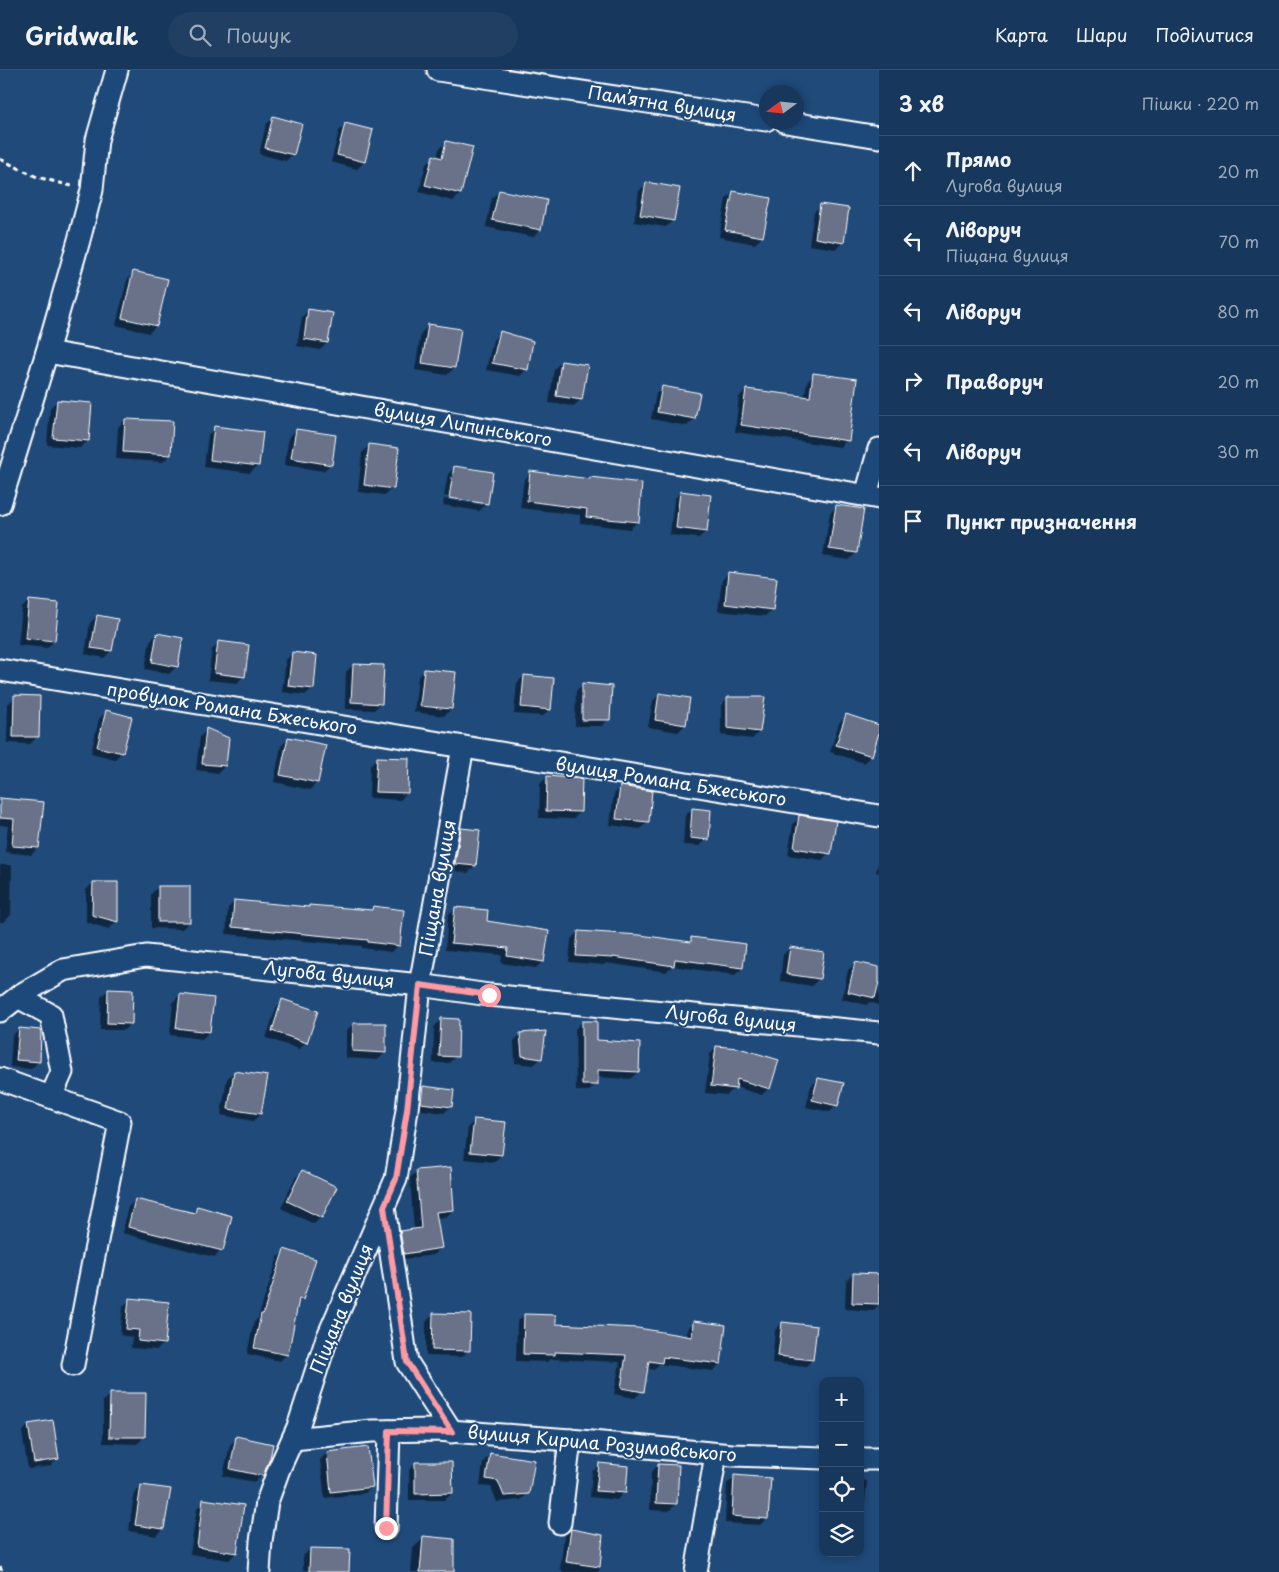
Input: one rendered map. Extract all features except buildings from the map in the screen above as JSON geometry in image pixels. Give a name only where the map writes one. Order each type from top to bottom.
[{"type":"street","points":[[0,504],[47,352],[92,190],[97,140],[117,70]]},
{"type":"street","name":"Памʼятна вулиця","points":[[438,70],[759,119]]},
{"type":"street","points":[[804,125],[879,137]]},
{"type":"street","name":"вулиця Липинського","points":[[47,352],[872,496]]},
{"type":"street","points":[[872,496],[879,449]]},
{"type":"street","name":"провулок Романа Бжеського","points":[[0,670],[463,747]]},
{"type":"street","name":"вулиця Романа Бжеського","points":[[463,747],[879,816]]},
{"type":"street","name":"Піщана вулиця","points":[[259,1572],[261,1541],[268,1502],[279,1469],[298,1427],[326,1341],[396,1179],[407,1110],[420,985],[463,747]]},
{"type":"street","name":"Лугова вулиця","points":[[0,1012],[18,997],[63,970],[146,956],[420,985],[489,995],[879,1033]]},
{"type":"street","points":[[18,997],[51,1015],[62,1072],[50,1097]]},
{"type":"street","points":[[0,1079],[120,1122],[73,1365]]},
{"type":"street","points":[[384,1207],[407,1362],[452,1432]]},
{"type":"street","points":[[386,1528],[389,1431]]},
{"type":"street","name":"вулиця Кирила Розумовського","points":[[293,1439],[318,1435],[389,1431],[452,1432],[570,1440],[716,1454],[819,1458]]},
{"type":"street","points":[[560,1523],[570,1440]]},
{"type":"street","points":[[696,1572],[716,1454]]},
{"type":"street","points":[[864,1459],[879,1459]]},
{"type":"path","points":[[0,159],[37,178],[92,190]]},
{"type":"path","points":[[0,1566],[2,1572]]},
{"type":"route","points":[[386,1528],[389,1431],[437,1430],[452,1432],[407,1362],[384,1207],[396,1179],[407,1110],[420,985],[489,995]]}]
